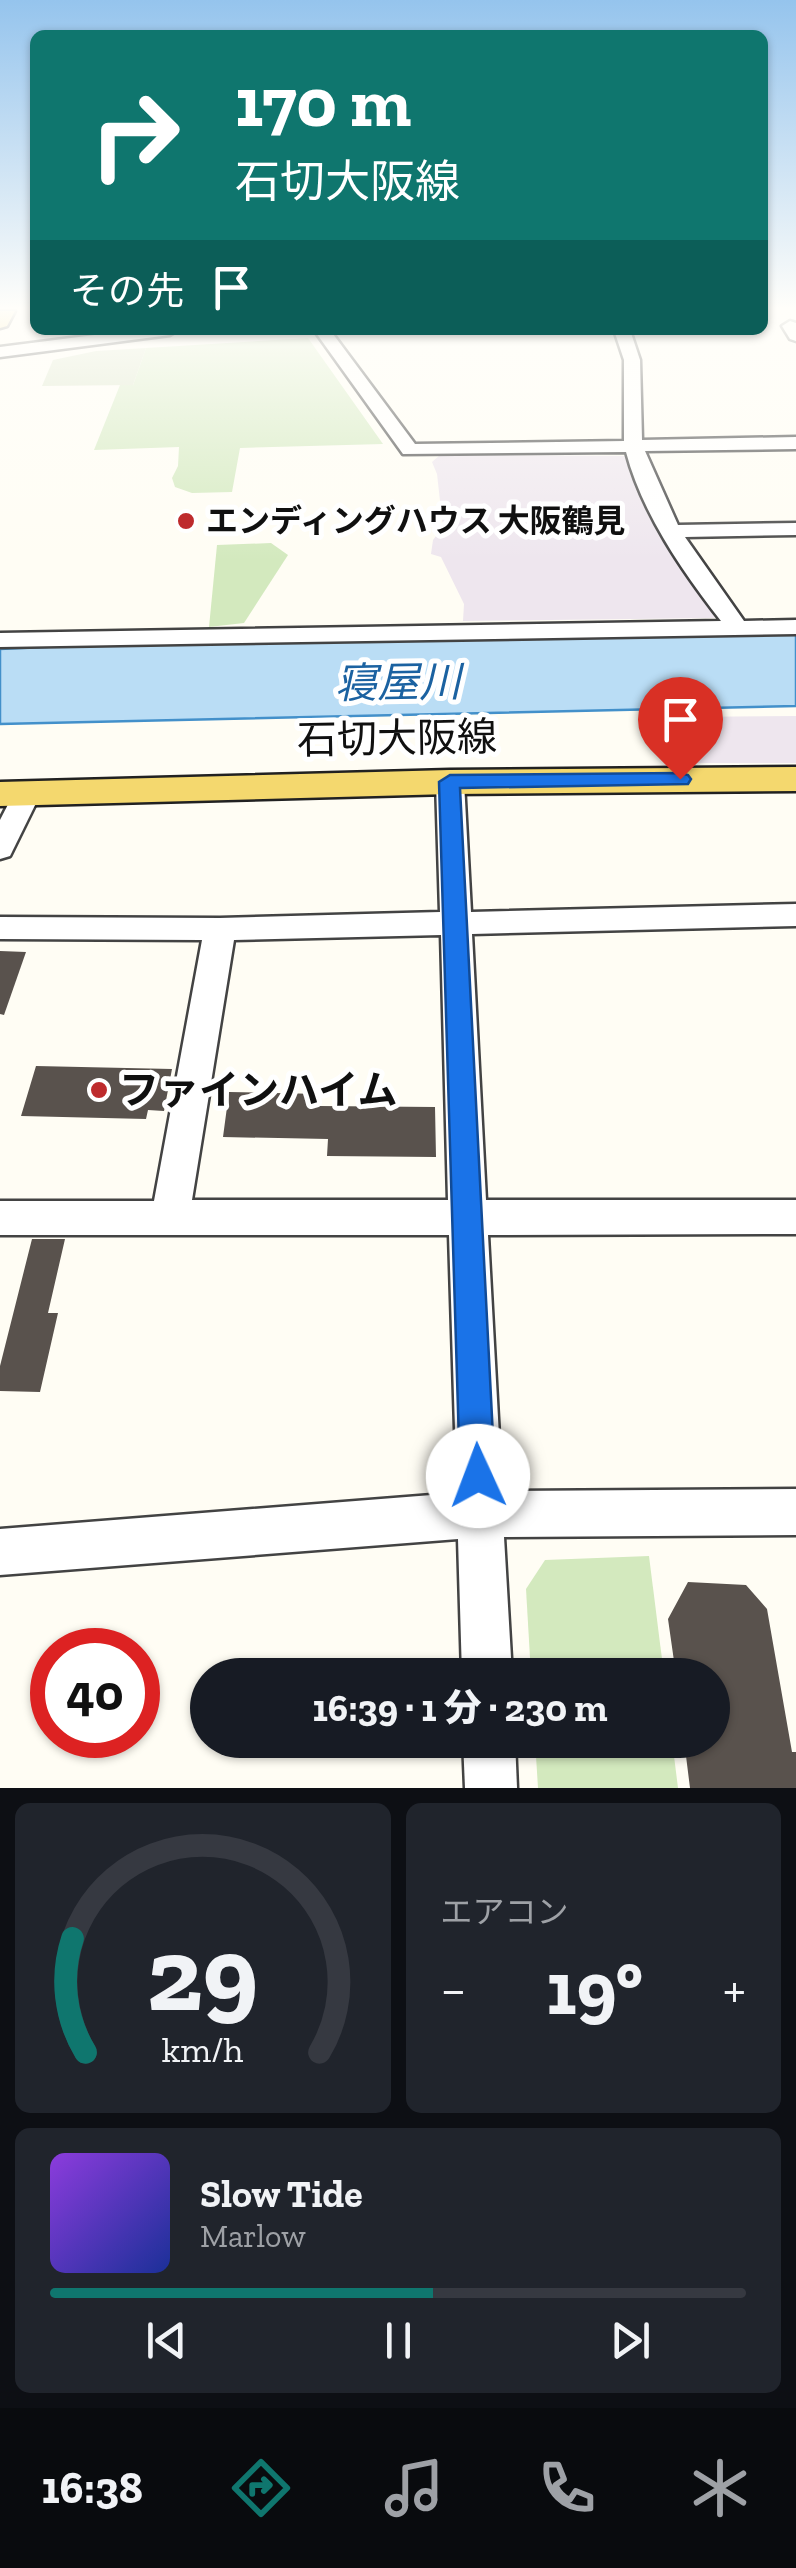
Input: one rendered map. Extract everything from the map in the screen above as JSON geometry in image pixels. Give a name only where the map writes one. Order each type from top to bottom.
[{"type":"main road","name":"石切大阪線","points":[[14,793],[796,778]]},
{"type":"street","points":[[369,394],[410,450],[796,444]]},
{"type":"street","points":[[635,394],[634,446],[644,479],[703,586],[738,628]]},
{"type":"street","points":[[674,531],[796,529]]},
{"type":"street","points":[[0,640],[796,626]]},
{"type":"street","points":[[450,782],[486,1658]]},
{"type":"street","points":[[0,849],[14,793]]},
{"type":"street","points":[[0,928],[220,928],[796,916]]},
{"type":"street","points":[[170,1218],[220,928]]},
{"type":"street","points":[[0,1218],[796,1217]]},
{"type":"street","points":[[0,1552],[479,1514],[796,1512]]},
{"type":"street","points":[[491,1758],[492,1788]]},
{"type":"shaded area","points":[[440,455],[628,456],[715,618],[463,621],[464,604],[441,557],[431,554],[433,540],[443,527],[432,462]]},
{"type":"shaded area","points":[[796,716],[796,763],[688,763],[677,717]]},
{"type":"green space","points":[[116,394],[348,394],[383,444],[240,448],[232,492],[192,493],[175,487],[172,478],[178,466],[179,447],[94,450]]},
{"type":"green space","points":[[271,543],[288,555],[244,623],[209,627],[217,545]]},
{"type":"green space","points":[[649,1556],[662,1658],[530,1658],[526,1589],[545,1560]]},
{"type":"green space","points":[[536,1758],[674,1758],[678,1788],[538,1788]]},
{"type":"water","name":"寝屋川","points":[[796,633],[796,706],[0,724],[0,649]]},
{"type":"building","points":[[0,951],[26,952],[4,1015],[0,1014]]},
{"type":"building","name":"ファインハイム","points":[[36,1066],[172,1069],[164,1111],[148,1110],[146,1119],[21,1116]]},
{"type":"building","points":[[229,1092],[320,1094],[319,1106],[435,1107],[436,1157],[327,1156],[328,1139],[223,1137]]},
{"type":"building","points":[[32,1239],[65,1239],[48,1313],[58,1313],[40,1392],[0,1391],[0,1366]]},
{"type":"building","points":[[688,1582],[746,1585],[767,1609],[792,1752],[796,1752],[796,1788],[690,1788],[686,1758],[730,1758],[730,1658],[674,1658],[668,1619]]},
{"type":"place","name":"エンディングハウス 大阪鶴見","points":[[186,521]]},
{"type":"place","name":"ファインハイム","points":[[99,1090]]},
{"type":"route","points":[[478,1476],[450,782],[680,779]]}]
